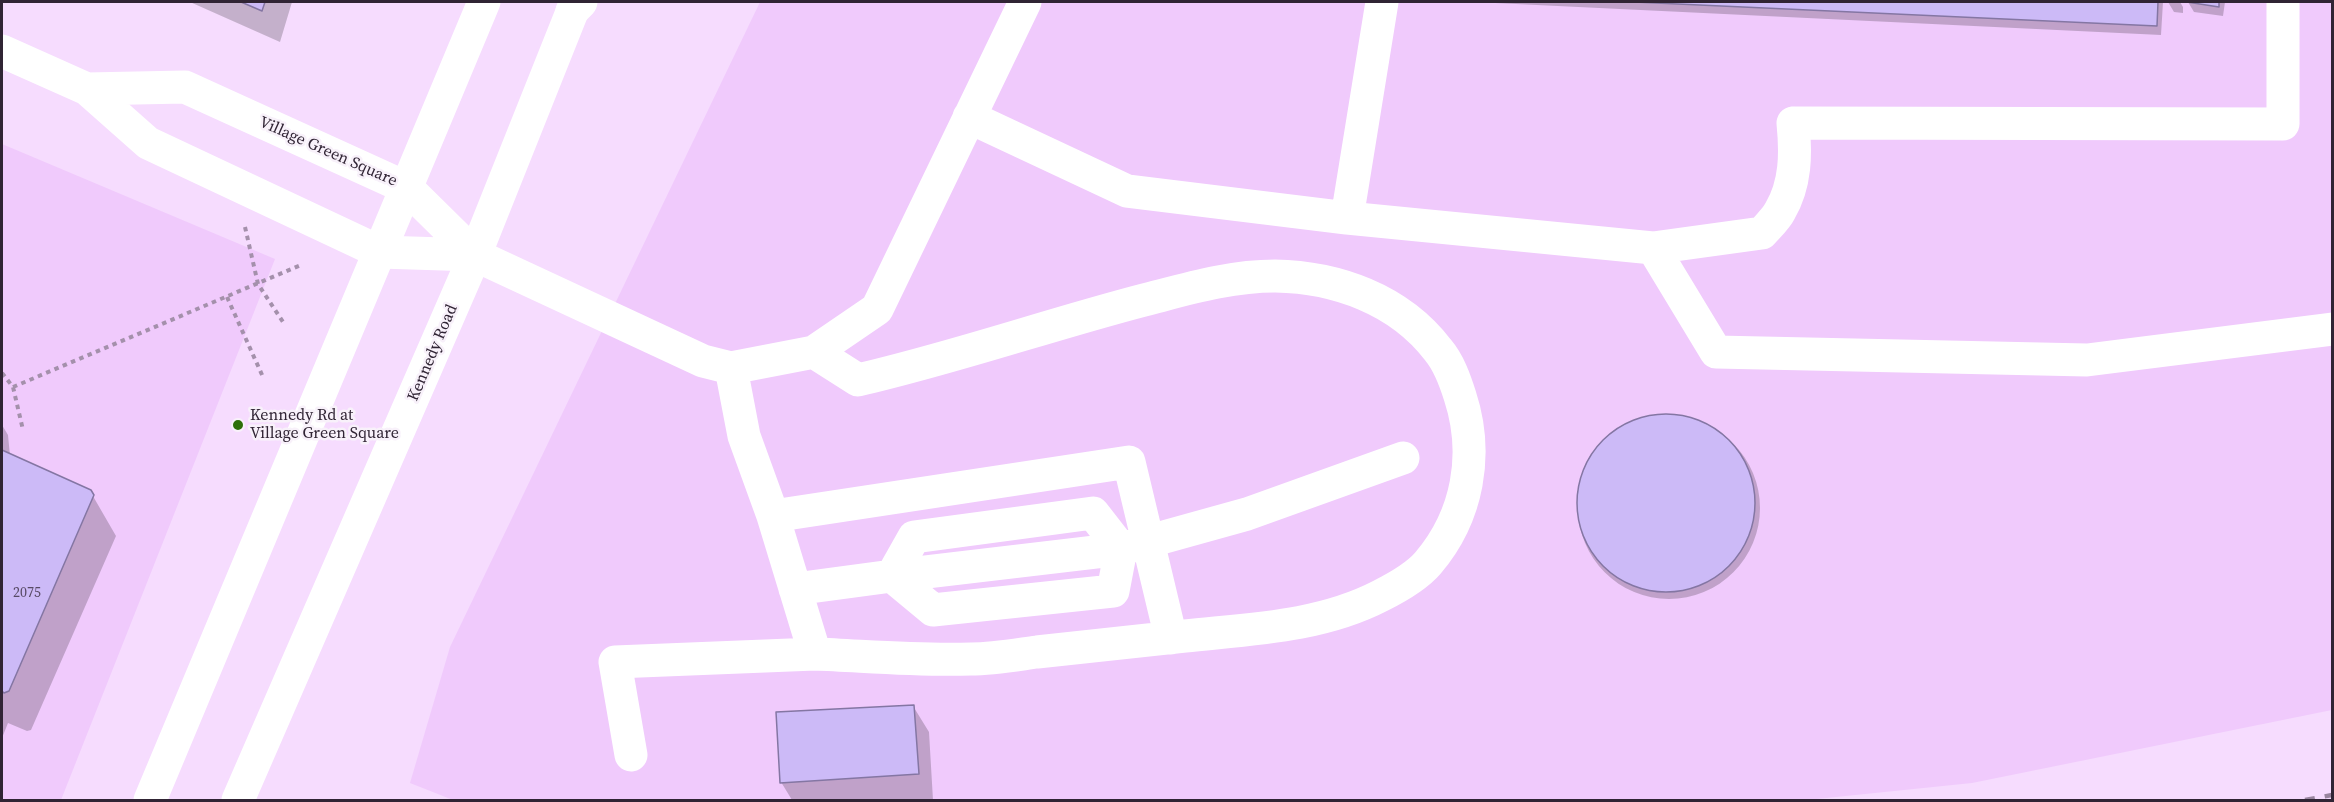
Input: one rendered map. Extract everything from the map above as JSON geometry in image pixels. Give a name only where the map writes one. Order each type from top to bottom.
[{"type":"main road","points":[[150,801],[484,2]]},
{"type":"main road","points":[[475,255],[703,361],[731,368],[814,352],[877,309],[1025,2]]},
{"type":"main road","points":[[1347,218],[1382,2]]},
{"type":"main road","points":[[969,117],[1127,191],[1347,218],[1653,248],[1762,233],[1780,211],[1793,179],[1796,146],[1793,123],[2283,124],[2283,2]]},
{"type":"main road","name":"Kennedy Road","points":[[238,801],[475,255],[577,5]]},
{"type":"main road","name":"Village Green Square","points":[[2,51],[87,89],[148,143],[380,252],[475,255]]},
{"type":"main road","name":"Village Green Square","points":[[87,89],[185,87],[407,188],[475,255]]},
{"type":"main road","points":[[1653,248],[1716,352],[2087,360],[2332,329]]},
{"type":"main road","points":[[631,755],[615,662],[815,654],[971,659],[1283,626],[1344,610],[1394,589],[1427,565],[1456,520],[1465,495],[1470,469],[1468,424],[1452,374],[1438,349],[1407,321],[1376,300],[1350,287],[1325,280],[1271,276],[1209,284],[1112,309],[913,367],[858,380],[814,352]]},
{"type":"main road","points":[[731,368],[744,436],[773,516],[815,654]]},
{"type":"main road","points":[[1134,545],[1247,514],[1403,458]]},
{"type":"main road","points":[[773,516],[1130,462],[1134,545],[1171,638]]},
{"type":"main road","points":[[892,576],[914,537],[1093,513],[1134,545]]},
{"type":"main road","points":[[795,589],[892,576],[933,610],[1113,591],[1134,545]]},
{"type":"path","points":[[243,221],[258,284],[285,325]]},
{"type":"path","points":[[13,387],[301,265]]},
{"type":"path","points":[[227,297],[263,376]]},
{"type":"path","points":[[2,374],[13,387],[23,430]]},
{"type":"shaded area","points":[[760,2],[2332,2],[2332,710],[1972,783],[1807,800],[453,800],[410,783],[450,647]]},
{"type":"shaded area","points":[[2,144],[275,259],[61,800],[2,800]]},
{"type":"building","points":[[241,2],[265,2],[262,11]]},
{"type":"building","points":[[1634,2],[2158,2],[2157,26]]},
{"type":"building","points":[[2187,2],[2219,2],[2219,7]]},
{"type":"building","points":[[1666,414],[1700,421],[1729,440],[1748,469],[1755,503],[1748,537],[1729,566],[1700,585],[1666,592],[1632,585],[1603,566],[1584,537],[1577,503],[1584,469],[1603,440],[1632,421]]},
{"type":"building","points":[[2,450],[91,490],[94,495],[9,691],[4,693],[2,691]]},
{"type":"building","points":[[914,705],[919,774],[780,783],[776,712]]},
{"type":"railway","points":[[2305,800],[2332,795]]},
{"type":"place","name":"Kennedy Rd at Village Green Square","points":[[238,425]]}]
